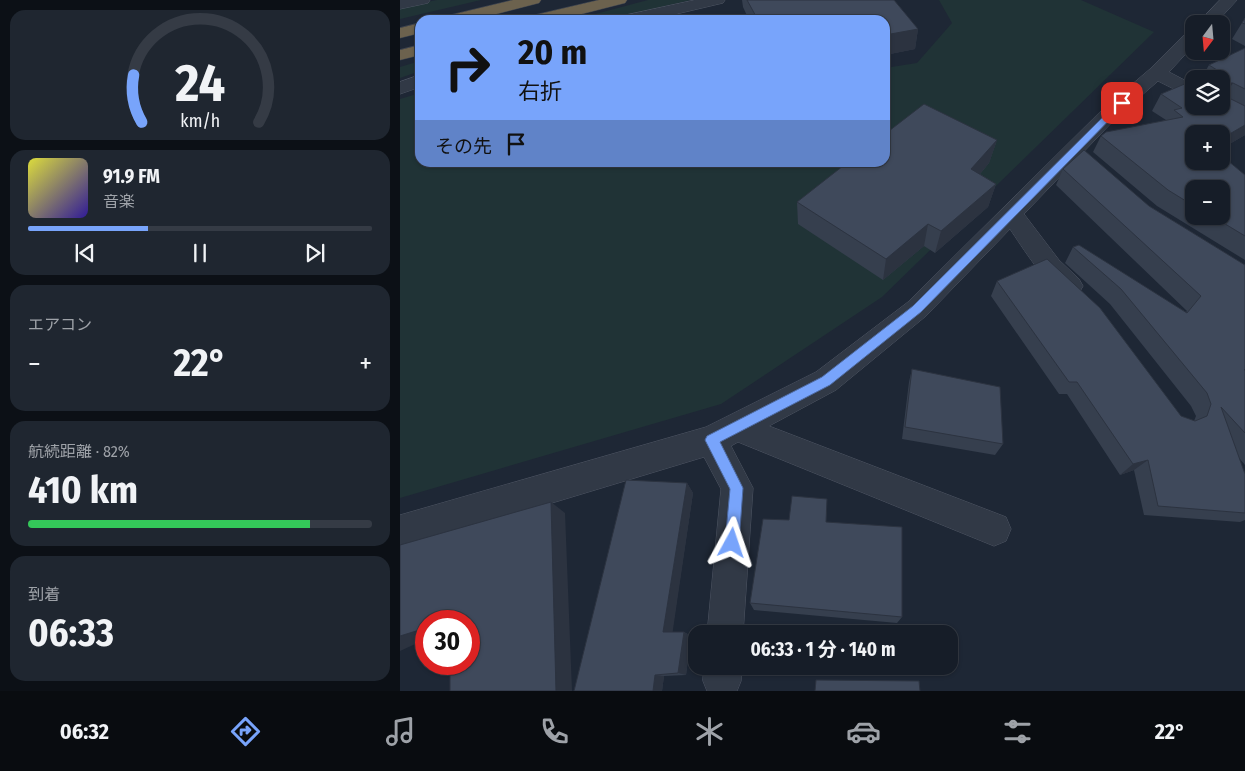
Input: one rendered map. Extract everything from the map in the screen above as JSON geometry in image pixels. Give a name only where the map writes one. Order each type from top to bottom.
[{"type":"highway","points":[[473,15],[533,0]]},
{"type":"highway","points":[[557,15],[619,0]]},
{"type":"highway","points":[[400,33],[415,29]]},
{"type":"highway","points":[[400,55],[415,51]]},
{"type":"street","points":[[400,4],[422,0]]},
{"type":"street","points":[[650,15],[717,0]]},
{"type":"street","points":[[1214,15],[1229,0]]},
{"type":"street","points":[[400,532],[724,434],[826,381],[917,309],[1011,214],[1081,156],[1110,113],[1157,73],[1185,44]]},
{"type":"street","points":[[1157,73],[1185,88]]},
{"type":"street","points":[[400,88],[415,83]]},
{"type":"street","points":[[1011,214],[1050,267],[1085,300]]},
{"type":"street","points":[[724,434],[994,529]]},
{"type":"street","points":[[724,434],[737,488],[726,625]]},
{"type":"green space","points":[[437,0],[481,0],[400,19],[400,7]]},
{"type":"green space","points":[[648,0],[691,0],[626,15],[592,15]]},
{"type":"green space","points":[[939,0],[1081,0],[1154,32],[882,297],[721,404],[400,498],[400,99],[415,94],[415,167],[890,167],[890,67],[917,63],[952,23]]},
{"type":"green space","points":[[415,62],[415,73],[400,78],[400,67]]},
{"type":"building","points":[[747,0],[894,0],[918,29],[890,34],[890,15],[755,15]]},
{"type":"building","points":[[1245,48],[1245,89],[1230,83],[1230,70],[1217,70],[1209,65],[1220,60],[1230,60],[1230,55]]},
{"type":"building","points":[[1185,84],[1185,115],[1230,115],[1230,98],[1245,106],[1245,125],[1230,134],[1230,125],[1185,125],[1185,170],[1230,170],[1230,162],[1245,175],[1245,236],[1227,225],[1230,225],[1230,180],[1185,180],[1185,200],[1168,190],[1101,136],[1106,132],[1183,117],[1174,110],[1182,108],[1161,94]]},
{"type":"building","points":[[924,104],[997,140],[971,169],[996,184],[941,231],[928,224],[886,259],[797,202],[842,167],[890,167],[890,130]]},
{"type":"building","points":[[1084,150],[1149,206],[1245,265],[1245,433],[1221,407],[1245,474],[1245,513],[1158,506],[1148,460],[1133,464],[1077,382],[1069,382],[997,281],[1047,259],[1100,308],[1181,416],[1195,421],[1207,416],[1211,404],[1207,393],[1121,289],[1073,247],[1079,245],[1187,313],[1201,296],[1063,169]]},
{"type":"building","points":[[912,369],[1000,387],[1003,444],[905,427]]},
{"type":"building","points":[[626,480],[687,483],[663,632],[684,632],[678,673],[655,675],[653,691],[574,691]]},
{"type":"building","points":[[792,496],[827,499],[826,522],[902,527],[902,617],[750,603],[763,519],[789,520]]},
{"type":"building","points":[[551,502],[556,691],[450,691],[450,675],[480,675],[480,610],[415,610],[415,631],[400,636],[400,545]]},
{"type":"building","points":[[816,680],[919,681],[920,691],[815,691]]},
{"type":"route","points":[[732,543],[737,488],[712,440],[826,381],[917,309],[1122,103]]}]
